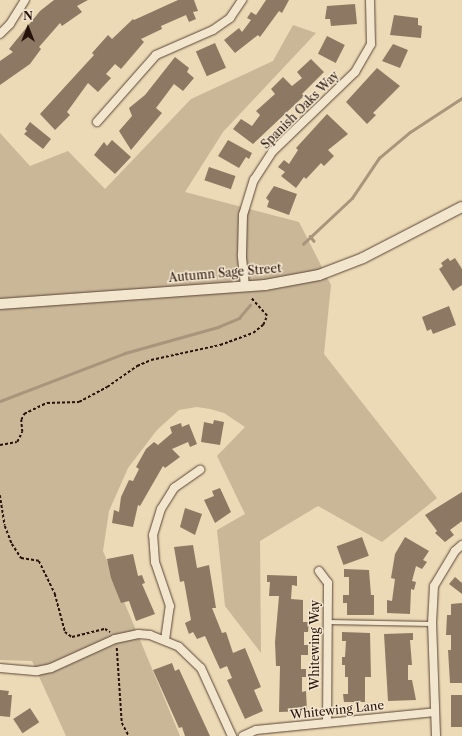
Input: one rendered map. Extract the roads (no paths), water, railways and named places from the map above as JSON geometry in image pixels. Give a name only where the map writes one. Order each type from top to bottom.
[{"type":"street","points":[[0,34],[10,24],[25,0]]},
{"type":"street","points":[[97,122],[156,55],[213,30],[230,18],[242,0]]},
{"type":"street","name":"Spanish Oaks Way","points":[[245,286],[242,255],[243,215],[254,180],[273,151],[355,72],[371,44],[370,0]]},
{"type":"street","name":"Autumn Sage Street","points":[[0,304],[245,286],[319,275],[363,258],[462,207]]},
{"type":"street","points":[[164,640],[170,606],[155,562],[152,535],[161,509],[174,488],[200,470]]},
{"type":"street","points":[[436,736],[432,624],[434,586],[455,551],[462,545]]},
{"type":"street","name":"Whitewing Way","points":[[319,571],[328,583],[327,722]]},
{"type":"street","points":[[0,668],[37,671],[51,668],[126,635],[150,635],[179,647],[201,668],[232,736]]},
{"type":"street","name":"Whitewing Lane","points":[[243,736],[256,730],[436,712]]},
{"type":"lane","points":[[328,622],[432,624]]},
{"type":"waterway","points":[[303,244],[352,198],[379,158],[410,132],[462,98]]},
{"type":"waterway","points":[[310,236],[314,241]]},
{"type":"waterway","points":[[0,401],[125,353],[218,327],[239,318],[250,305]]}]
